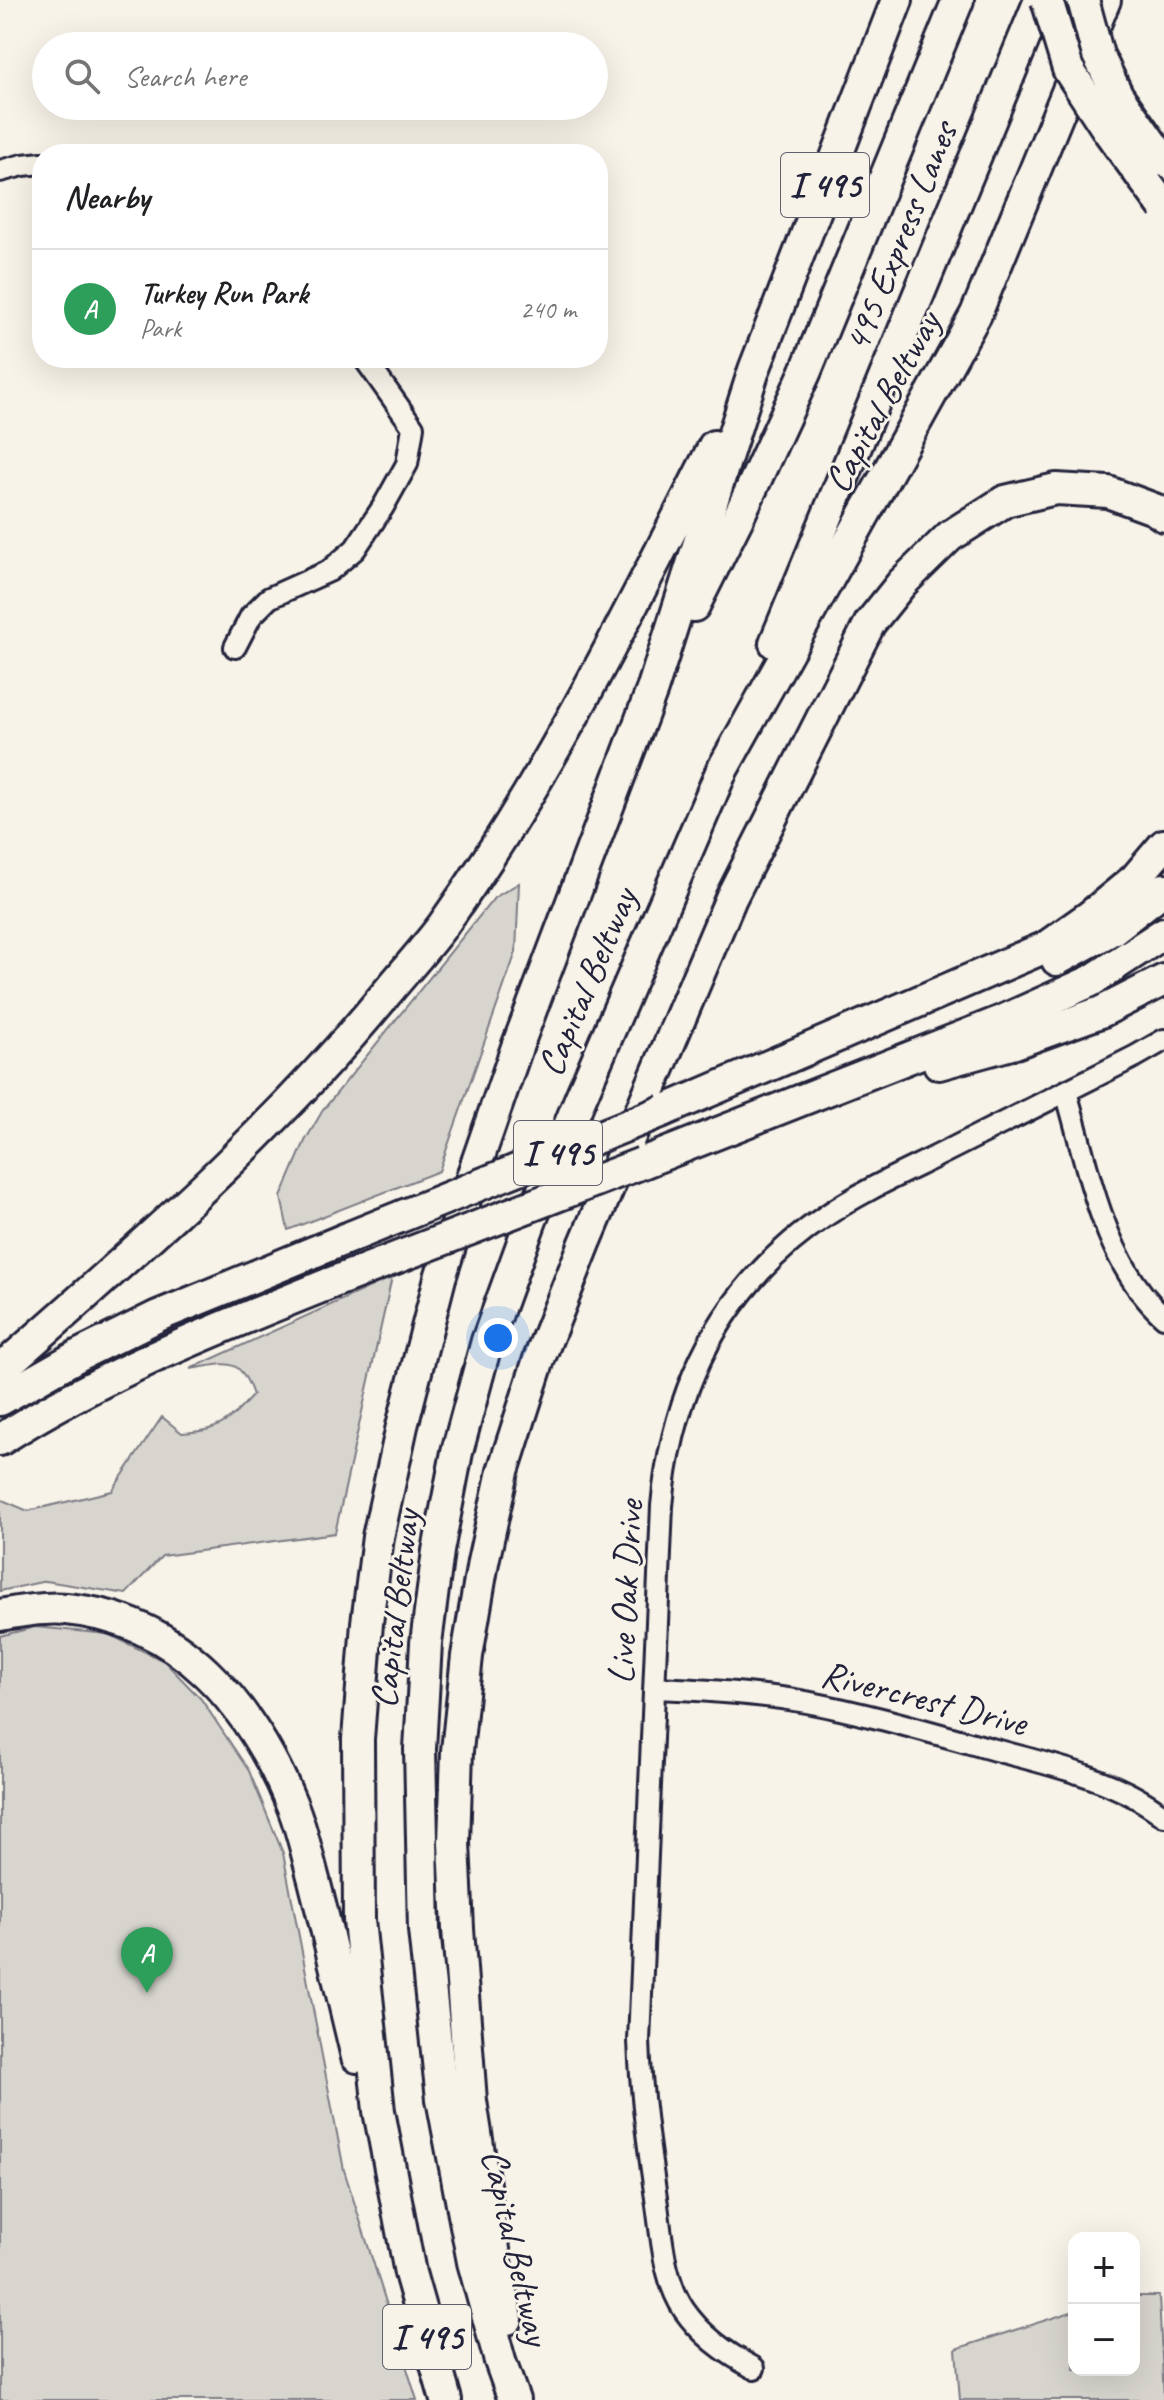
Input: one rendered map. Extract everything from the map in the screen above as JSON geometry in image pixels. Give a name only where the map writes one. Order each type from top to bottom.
[{"type":"highway","name":"Capital Beltway","points":[[446,2400],[410,2273],[379,2111],[359,1920],[358,1739],[367,1623],[378,1537],[402,1426],[440,1278],[474,1171],[517,1047],[652,690],[754,370],[897,0]]},
{"type":"highway","name":"495 Express Lanes","points":[[652,690],[738,518],[805,373],[958,0]]},
{"type":"highway","name":"495 Express Lanes","points":[[722,770],[1040,0]]},
{"type":"highway","points":[[1047,0],[1068,69],[1164,207]]},
{"type":"highway","points":[[1083,0],[1098,55],[1118,96],[1164,161]]},
{"type":"highway","name":"Capital Beltway","points":[[514,2400],[473,2262],[442,2099],[424,1930],[420,1749],[426,1643],[436,1566],[457,1452],[487,1341],[531,1220],[722,770],[976,314],[1105,0]]},
{"type":"highway","points":[[0,1370],[192,1201],[270,1123],[357,1029],[441,927],[514,821],[560,742],[754,370]]},
{"type":"highway","points":[[527,2400],[495,2256],[471,2101],[454,1843],[458,1735],[483,1562],[503,1471],[539,1359],[731,898],[870,623],[902,583],[950,536],[1005,501],[1056,489],[1108,492],[1154,509],[1164,516]]},
{"type":"highway","points":[[0,1400],[79,1355],[158,1316],[663,1111],[1046,947],[1135,879],[1164,845]]},
{"type":"highway","points":[[663,1111],[1051,963],[1113,929],[1164,889]]},
{"type":"highway","points":[[0,1440],[110,1377],[176,1346],[1002,1021],[1091,981],[1164,933]]},
{"type":"highway","points":[[642,1163],[895,1076],[1029,1038],[1101,1012],[1164,980]]},
{"type":"highway","points":[[0,1615],[65,1608],[107,1616],[141,1628],[196,1661],[245,1718],[275,1769],[297,1821],[410,2273]]},
{"type":"street","points":[[0,171],[32,164]]},
{"type":"street","points":[[235,647],[251,616],[269,598],[329,571],[355,549],[407,464],[413,427],[371,368]]},
{"type":"street","name":"Live Oak Drive","points":[[754,2368],[735,2358],[696,2326],[673,2289],[665,2256],[640,2083],[639,2041],[662,1506],[681,1406],[712,1335],[730,1307],[766,1266],[828,1214],[1164,1040]]},
{"type":"street","points":[[1066,1092],[1113,1246],[1132,1279],[1164,1317]]},
{"type":"street","name":"Rivercrest Drive","points":[[655,1688],[739,1692],[860,1713],[1050,1765],[1131,1794],[1164,1816]]},
{"type":"shaded area","points":[[519,883],[516,952],[439,1171],[288,1230],[281,1197],[305,1141],[323,1110],[494,898]]},
{"type":"shaded area","points":[[392,1277],[335,1533],[162,1556],[126,1594],[46,1581],[0,1591],[0,1499],[28,1511],[112,1491],[162,1417],[182,1433],[206,1430],[230,1418],[253,1395],[237,1367],[223,1364],[190,1369]]},
{"type":"shaded area","points":[[35,1627],[108,1634],[164,1661],[201,1699],[249,1771],[283,1853],[344,2170],[417,2400],[0,2400],[0,1636]]},
{"type":"shaded area","points":[[1140,2296],[1159,2296],[1164,2400],[960,2400],[956,2349],[1068,2313],[1068,2376],[1140,2376]]},
{"type":"place","name":"Turkey Run Park","points":[[147,1993]]}]
